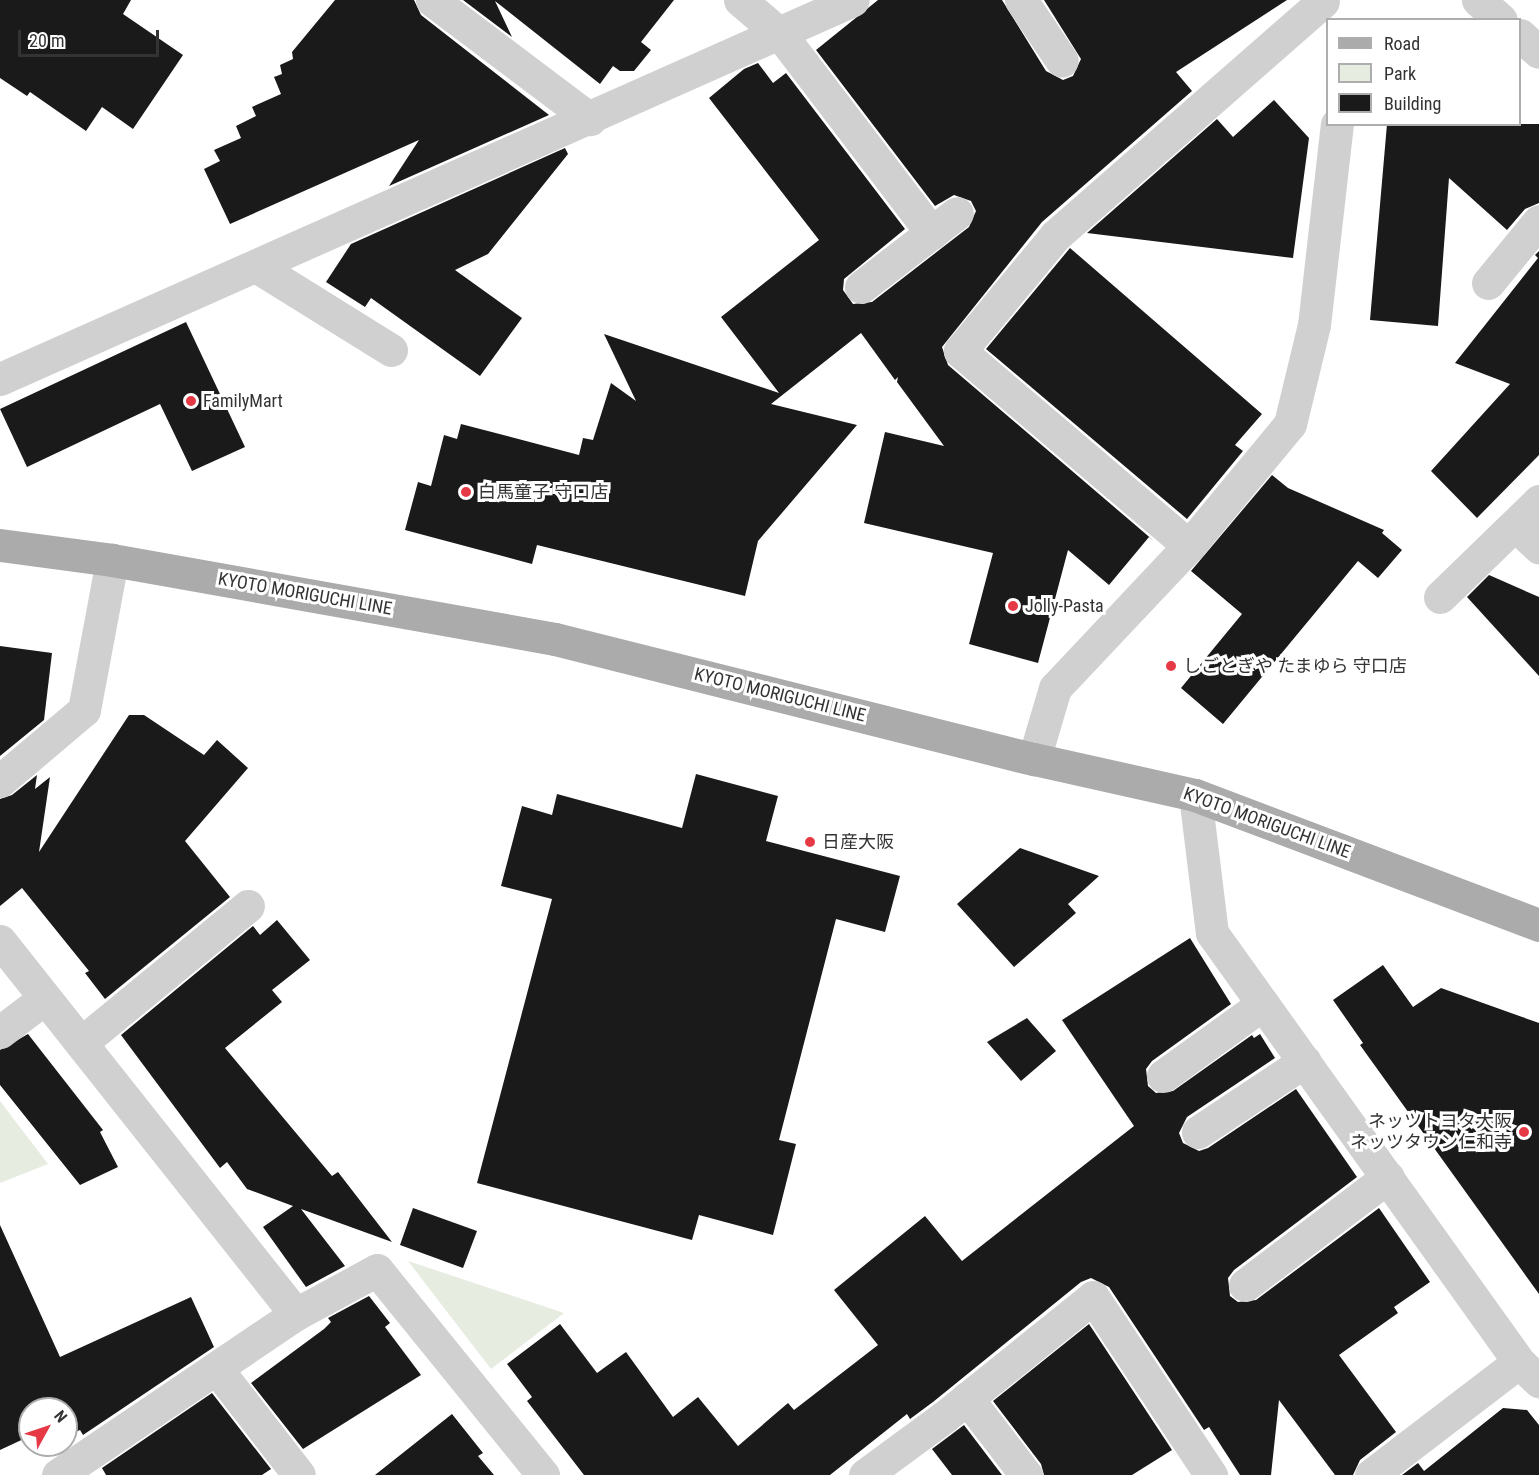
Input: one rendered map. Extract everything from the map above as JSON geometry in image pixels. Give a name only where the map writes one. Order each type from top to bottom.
[{"type":"main road","name":"KYOTO MORIGUCHI LINE","points":[[0,545],[112,560],[555,639],[1034,759],[1196,795],[1539,925]]},
{"type":"street","points":[[432,0],[590,119]]},
{"type":"street","points":[[740,0],[781,35],[932,233]]},
{"type":"street","points":[[0,379],[781,35],[853,0]]},
{"type":"street","points":[[1021,0],[1062,61]]},
{"type":"street","points":[[1478,0],[1499,18]]},
{"type":"street","points":[[1189,546],[960,351],[1055,236],[1324,10]]},
{"type":"street","points":[[1521,36],[1539,52]]},
{"type":"street","points":[[1034,759],[1055,688],[1189,546],[1290,424],[1314,325],[1337,126]]},
{"type":"street","points":[[861,287],[957,213]]},
{"type":"street","points":[[1488,283],[1539,221]]},
{"type":"street","points":[[256,266],[391,350]]},
{"type":"street","points":[[1440,597],[1539,501]]},
{"type":"street","points":[[1515,525],[1539,548]]},
{"type":"street","points":[[0,781],[84,710],[112,560]]},
{"type":"street","points":[[1196,795],[1212,933],[1529,1372],[1371,1475]]},
{"type":"street","points":[[81,1043],[248,906]]},
{"type":"street","points":[[0,941],[296,1314]]},
{"type":"street","points":[[0,1032],[45,998]]},
{"type":"street","points":[[1163,1076],[1263,1004]]},
{"type":"street","points":[[1198,1132],[1305,1061]]},
{"type":"street","points":[[1245,1285],[1388,1177]]},
{"type":"street","points":[[58,1475],[296,1314],[377,1270],[543,1475]]},
{"type":"street","points":[[865,1475],[967,1398],[1093,1297],[1211,1475]]},
{"type":"street","points":[[216,1368],[299,1475]]},
{"type":"street","points":[[967,1398],[1026,1475]]},
{"type":"green space","points":[[0,1101],[48,1164],[0,1183]]},
{"type":"green space","points":[[408,1261],[564,1313],[491,1369]]},
{"type":"building","points":[[0,0],[131,0],[123,14],[183,55],[133,129],[102,107],[86,131],[30,92],[27,96],[0,78]]},
{"type":"building","points":[[335,0],[414,0],[421,15],[549,115],[389,186],[419,140],[230,224],[204,169],[220,161],[214,150],[241,138],[236,126],[256,116],[252,107],[281,94],[274,77],[282,74],[280,65],[293,59],[292,52]]},
{"type":"building","points":[[463,0],[674,0],[641,42],[651,50],[634,71],[620,71],[613,66],[600,84],[495,1],[512,37]]},
{"type":"building","points":[[878,0],[1002,0],[1046,71],[1063,80],[1073,76],[1081,59],[1044,0],[1287,0],[1176,72],[1192,91],[1042,222],[942,347],[948,365],[1154,541],[1149,537],[1109,585],[1068,550],[1038,663],[969,644],[993,553],[864,523],[885,432],[944,446],[897,382],[898,377],[895,380],[861,333],[771,404],[857,425],[758,541],[745,596],[537,545],[532,564],[405,530],[418,482],[431,486],[444,435],[457,439],[461,424],[579,455],[583,438],[593,440],[611,383],[636,401],[604,334],[779,393],[721,317],[819,240],[709,98],[744,69],[758,63],[773,83],[786,73],[905,229],[844,279],[843,290],[853,304],[872,302],[969,227],[976,211],[971,201],[954,195],[935,206],[816,50]]},
{"type":"building","points":[[1274,100],[1309,138],[1293,258],[1087,233],[1217,119],[1233,137]]},
{"type":"building","points":[[1539,124],[1539,203],[1525,209],[1507,230],[1449,178],[1438,326],[1370,320],[1387,126]]},
{"type":"building","points":[[565,148],[568,154],[488,254],[455,270],[522,318],[480,376],[371,298],[365,307],[326,282],[351,244]]},
{"type":"building","points":[[1070,248],[1262,414],[1235,445],[1243,451],[1187,519],[986,349]]},
{"type":"building","points":[[1539,251],[1539,455],[1477,518],[1431,471],[1510,384],[1455,363],[1538,258],[1535,255]]},
{"type":"building","points":[[186,322],[245,447],[192,471],[160,404],[27,467],[0,409]]},
{"type":"building","points":[[1272,475],[1288,488],[1384,530],[1382,533],[1402,550],[1378,578],[1358,561],[1223,724],[1181,688],[1242,614],[1191,571]]},
{"type":"building","points":[[1489,575],[1539,597],[1539,676],[1467,597]]},
{"type":"building","points":[[0,646],[52,653],[44,720],[0,756]]},
{"type":"building","points":[[129,715],[144,715],[204,755],[217,740],[248,768],[185,841],[230,897],[105,999],[85,973],[89,971],[22,888],[0,906],[0,799],[12,795],[37,775],[35,789],[50,777],[39,852]]},
{"type":"building","points":[[696,774],[778,796],[766,841],[900,876],[885,932],[836,919],[779,1140],[796,1144],[773,1235],[699,1215],[692,1240],[477,1183],[552,899],[501,886],[522,806],[552,815],[557,794],[682,828]]},
{"type":"building","points":[[1020,848],[1099,876],[1068,904],[1076,913],[1014,967],[957,904]]},
{"type":"building","points":[[277,920],[310,960],[272,990],[282,1002],[225,1048],[332,1176],[338,1172],[392,1242],[301,1209],[345,1266],[306,1287],[263,1227],[293,1206],[247,1189],[227,1162],[220,1168],[121,1035],[253,926],[260,935]]},
{"type":"building","points":[[1190,938],[1231,1004],[1152,1061],[1146,1069],[1148,1086],[1156,1093],[1173,1091],[1252,1035],[1254,1038],[1260,1034],[1275,1058],[1187,1117],[1179,1133],[1183,1143],[1199,1151],[1208,1148],[1296,1089],[1357,1177],[1234,1270],[1228,1278],[1230,1296],[1238,1302],[1256,1300],[1379,1208],[1430,1282],[1394,1307],[1398,1313],[1339,1355],[1396,1432],[1360,1460],[1353,1475],[1335,1475],[1279,1400],[1271,1475],[1240,1475],[1209,1427],[1204,1430],[1109,1287],[1091,1278],[1081,1282],[933,1402],[910,1419],[907,1414],[830,1475],[584,1475],[527,1401],[532,1397],[507,1364],[560,1324],[597,1373],[626,1352],[673,1417],[698,1397],[738,1446],[788,1403],[794,1410],[878,1345],[834,1290],[925,1216],[962,1261],[1134,1126],[1062,1020]]},
{"type":"building","points":[[1383,965],[1413,1007],[1441,988],[1539,1023],[1539,1294],[1360,1045],[1363,1043],[1333,1000]]},
{"type":"building","points":[[1027,1018],[1056,1051],[1021,1081],[987,1042]]},
{"type":"building","points":[[28,1034],[103,1130],[100,1132],[118,1167],[80,1185],[0,1085],[0,1050]]},
{"type":"building","points":[[413,1208],[477,1231],[463,1268],[400,1245]]},
{"type":"building","points":[[0,1225],[60,1357],[191,1297],[214,1347],[83,1435],[80,1430],[78,1431],[78,1397],[18,1397],[18,1442],[0,1450]]},
{"type":"building","points":[[369,1296],[390,1323],[385,1327],[421,1375],[303,1449],[251,1383],[324,1329],[331,1322],[328,1318]]},
{"type":"building","points":[[1089,1324],[1172,1450],[1132,1475],[1044,1475],[1041,1464],[993,1401]]},
{"type":"building","points":[[212,1393],[271,1469],[262,1475],[106,1475],[102,1468]]},
{"type":"building","points":[[1503,1408],[1527,1410],[1539,1425],[1539,1475],[1402,1475],[1418,1463],[1424,1471]]},
{"type":"building","points":[[452,1414],[483,1453],[478,1456],[494,1475],[375,1475]]},
{"type":"building","points":[[964,1425],[1002,1475],[952,1475],[932,1449]]},
{"type":"place","name":"FamilyMart","points":[[191,401]]},
{"type":"place","name":"白馬童子 守口店","points":[[466,492]]},
{"type":"place","name":"Jolly-Pasta","points":[[1013,606]]},
{"type":"place","name":"しごとぎや たまゆら 守口店","points":[[1171,666]]},
{"type":"place","name":"日産大阪","points":[[810,842]]},
{"type":"place","name":"ネッツトヨタ大阪 ネッツタウン仁和寺","points":[[1524,1132]]}]
